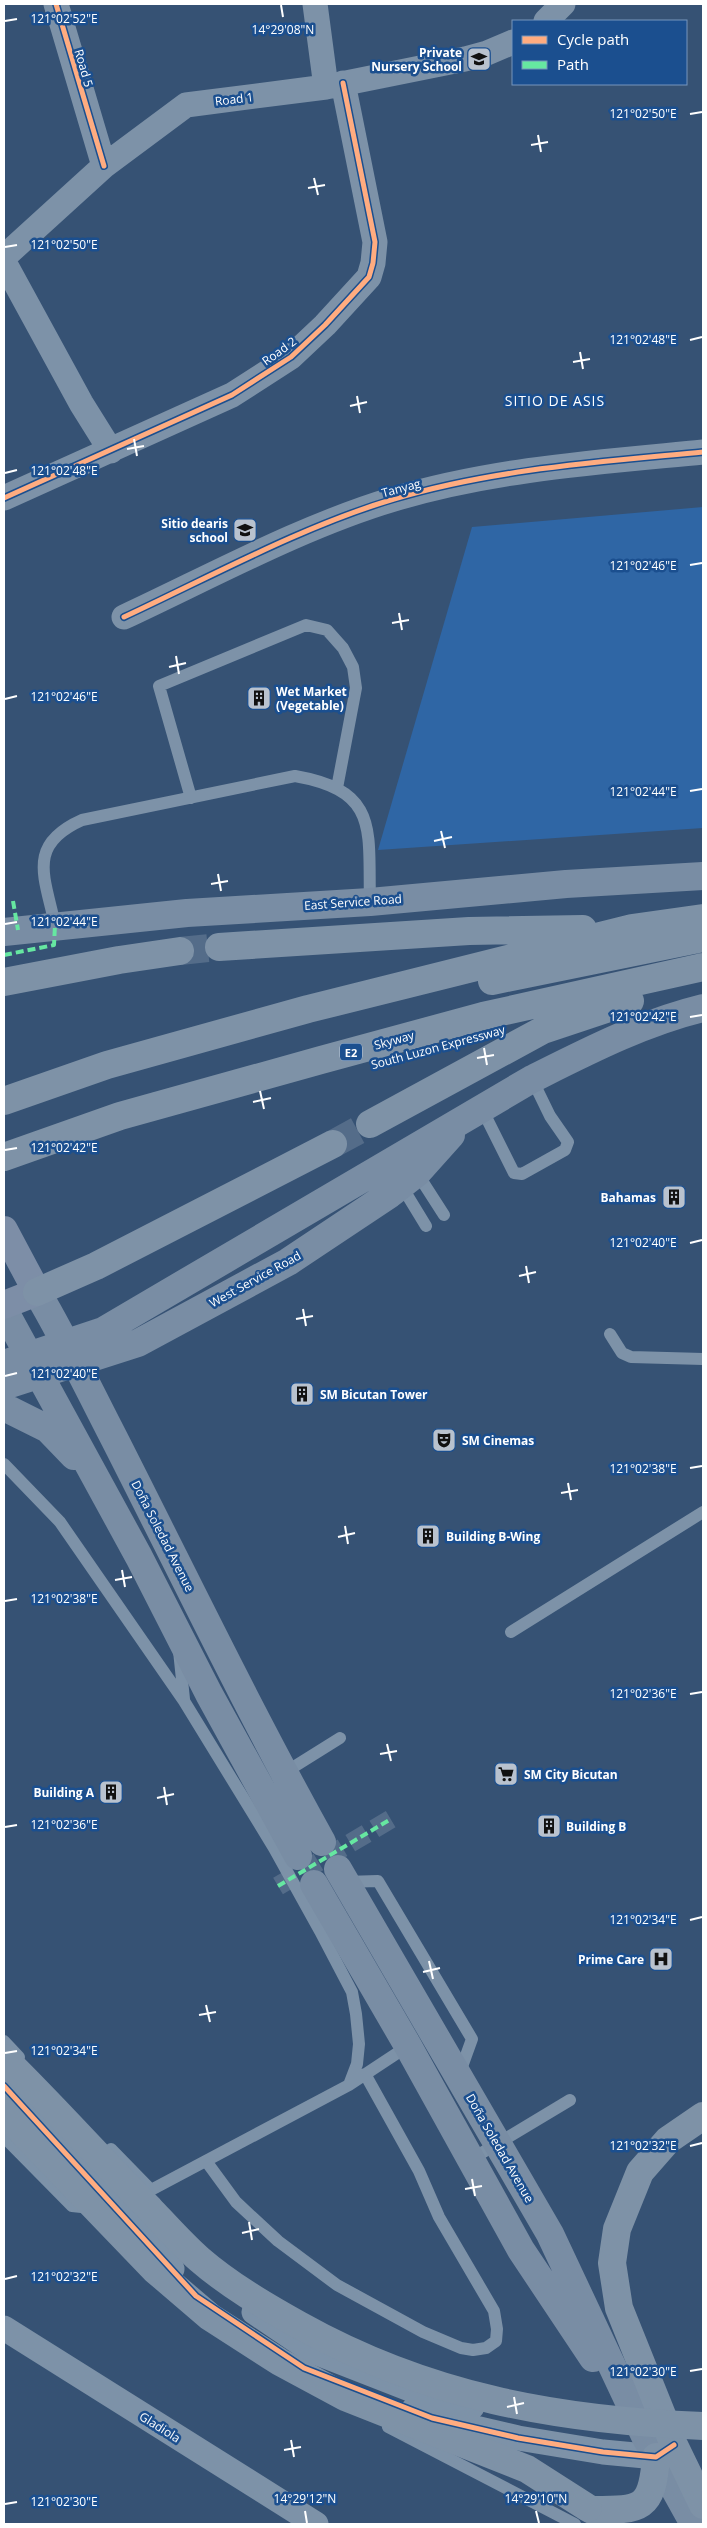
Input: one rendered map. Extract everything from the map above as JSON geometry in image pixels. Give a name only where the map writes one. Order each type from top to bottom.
[{"type":"highway","points":[[4,1101],[107,1065],[299,1012],[632,928],[703,918]]},
{"type":"highway","points":[[220,947],[469,931],[632,928]]},
{"type":"highway","points":[[4,1121],[110,1083],[309,1026],[479,984],[703,938]]},
{"type":"highway","points":[[4,982],[119,960],[180,952]]},
{"type":"highway","name":"Skyway","points":[[4,1157],[120,1116],[484,1016],[703,967]]},
{"type":"highway","name":"South Luzon Expressway","points":[[4,1172],[128,1131],[281,1088],[492,1032],[703,984]]},
{"type":"highway","points":[[370,1124],[543,1030],[630,1000]]},
{"type":"highway","points":[[37,1292],[96,1266],[333,1144]]},
{"type":"highway","points":[[4,2058],[200,2260],[268,2308],[336,2346],[375,2364],[444,2389],[536,2410],[641,2423],[703,2426]]},
{"type":"highway","points":[[4,2113],[154,2270],[210,2317],[280,2362],[345,2397],[527,2469],[592,2517],[628,2509],[644,2501],[653,2486],[658,2446]]},
{"type":"highway","points":[[703,2116],[668,2140],[640,2172],[618,2229],[612,2263],[620,2308],[658,2446],[703,2505]]},
{"type":"main road","name":"East Service Road","points":[[4,932],[55,925],[186,913],[370,902],[566,884],[703,876]]},
{"type":"main road","name":"West Service Road","points":[[72,1353],[103,1331],[476,1110],[532,1079],[599,1046],[663,1018],[703,1008]]},
{"type":"main road","name":"West Service Road","points":[[4,1364],[34,1364],[72,1353],[138,1343],[288,1262],[409,1179],[476,1110]]},
{"type":"main road","name":"Doña Soledad Avenue","points":[[4,1230],[72,1353],[166,1539],[231,1674],[322,1842]]},
{"type":"main road","points":[[4,1304],[37,1292]]},
{"type":"main road","points":[[4,1310],[298,1856]]},
{"type":"main road","name":"West Service Road","points":[[4,1386],[34,1364]]},
{"type":"main road","points":[[4,1407],[26,1416],[48,1429],[96,1478]]},
{"type":"main road","name":"Doña Soledad Avenue","points":[[342,1876],[550,2234],[658,2446],[694,2524]]},
{"type":"main road","name":"Doña Soledad Avenue","points":[[314,1884],[328,1927],[361,1987],[408,2046],[520,2250],[658,2446]]},
{"type":"street","name":"Road 5","points":[[56,4],[104,166]]},
{"type":"street","name":"Road 2","points":[[4,498],[232,395],[292,357],[325,326],[369,277],[373,263],[375,242],[315,4]]},
{"type":"street","points":[[547,20],[563,4]]},
{"type":"street","name":"Road 1","points":[[4,257],[104,166],[186,105],[334,85],[487,53],[512,42]]},
{"type":"street","points":[[4,262],[81,403],[111,451]]},
{"type":"street","name":"Tanyag","points":[[124,617],[297,536],[346,515],[395,499],[495,474],[703,452]]},
{"type":"street","points":[[4,2086],[196,2296],[304,2368],[432,2418],[527,2440],[603,2452],[658,2446]]},
{"type":"street","name":"Gladiola","points":[[4,2328],[316,2524]]},
{"type":"lane","points":[[191,798],[159,686],[306,624],[327,630],[343,648],[353,667],[356,688],[337,788]]},
{"type":"lane","points":[[55,925],[44,872],[45,851],[51,840],[63,828],[82,820],[295,776],[316,780],[337,788],[362,809],[367,822],[370,902]]},
{"type":"lane","points":[[476,1110],[514,1173],[518,1175],[565,1150],[568,1142],[550,1116],[532,1079]]},
{"type":"lane","points":[[409,1179],[444,1215]]},
{"type":"lane","points":[[409,1179],[426,1226]]},
{"type":"lane","points":[[610,1334],[622,1353],[631,1356],[703,1359]]},
{"type":"lane","points":[[4,1464],[60,1522],[184,1701],[274,1848],[328,1927],[361,1987],[357,2064],[349,2085]]},
{"type":"lane","points":[[511,1632],[703,1512]]},
{"type":"lane","points":[[176,1631],[184,1701]]},
{"type":"lane","points":[[284,1774],[340,1738]]},
{"type":"lane","points":[[343,1954],[361,1987]]},
{"type":"lane","points":[[4,2041],[151,2190]]},
{"type":"lane","points":[[4,2137],[72,2206],[120,2212],[151,2190],[349,2085],[408,2046]]},
{"type":"lane","points":[[206,2161],[236,2202],[278,2241],[320,2274],[369,2304],[423,2332],[461,2348],[473,2350],[486,2348],[496,2341],[497,2328],[494,2311],[440,2217],[419,2171],[365,2074]]},
{"type":"lane","points":[[470,2160],[570,2100]]},
{"type":"lane","points":[[388,2427],[592,2517]]},
{"type":"shaded area","points":[[703,507],[703,828],[378,850],[472,527]]},
{"type":"tunnel","points":[[180,951],[219,947]]},
{"type":"tunnel","points":[[333,1144],[370,1124]]},
{"type":"tunnel","points":[[278,1886],[391,1819]]},
{"type":"marked path","points":[[13,901],[18,930]]},
{"type":"marked path","points":[[4,955],[54,945],[55,925]]},
{"type":"marked path","points":[[278,1886],[391,1819]]},
{"type":"cycle path","points":[[56,4],[104,166]]},
{"type":"cycle path","points":[[4,498],[232,395],[291,357],[325,325],[369,277],[373,263],[375,242],[343,83]]},
{"type":"cycle path","points":[[124,617],[291,538],[360,510],[394,499],[470,480],[547,468],[703,452]]},
{"type":"cycle path","points":[[4,2086],[196,2296],[304,2368],[432,2418],[518,2438],[603,2452],[656,2457],[674,2445]]},
{"type":"place","name":"Private Nursery School","points":[[479,59]]},
{"type":"place","name":"Sitio dearis school","points":[[245,530]]},
{"type":"place","name":"Wet Market (Vegetable)","points":[[259,698]]},
{"type":"place","name":"Bahamas","points":[[674,1197]]},
{"type":"place","name":"SM Bicutan Tower","points":[[302,1394]]},
{"type":"place","name":"SM Cinemas","points":[[444,1440]]},
{"type":"place","name":"Building B-Wing","points":[[428,1536]]},
{"type":"place","name":"SM City Bicutan","points":[[506,1774]]},
{"type":"place","name":"Building A","points":[[111,1792]]},
{"type":"place","name":"Building B","points":[[549,1826]]},
{"type":"place","name":"Prime Care","points":[[661,1959]]},
{"type":"district","name":"SITIO DE ASIS","points":[[555,400]]}]
